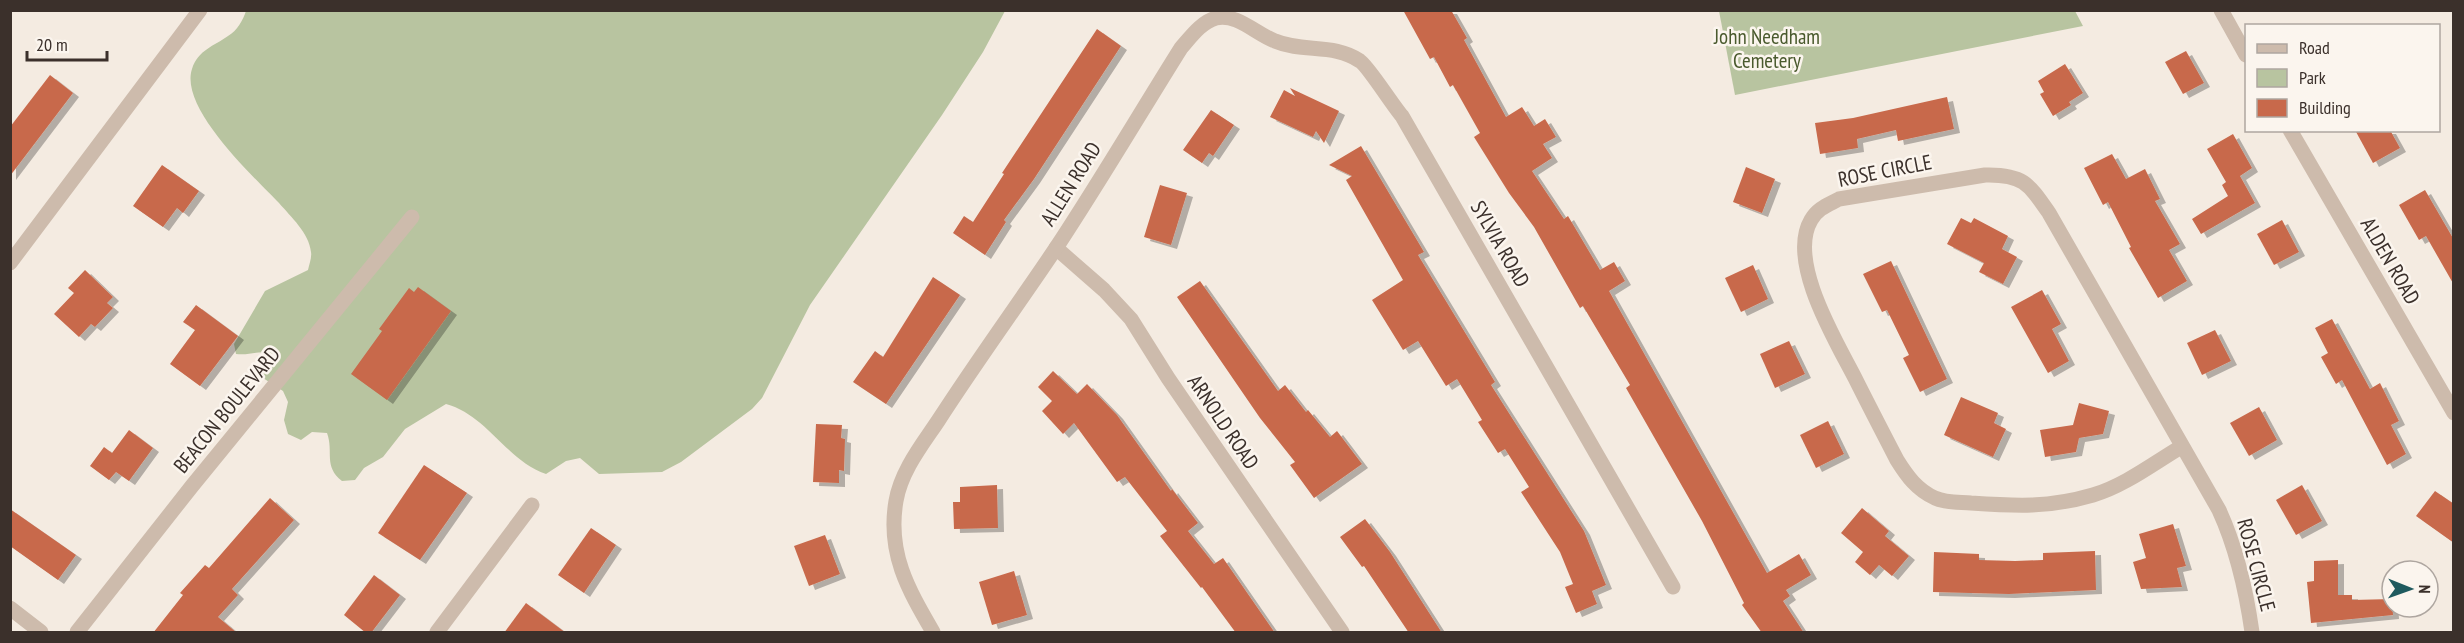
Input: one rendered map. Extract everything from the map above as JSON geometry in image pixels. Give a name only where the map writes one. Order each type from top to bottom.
[{"type":"street","points":[[10,262],[200,10]]},
{"type":"street","points":[[2221,10],[2245,52]]},
{"type":"street","name":"ALLEN ROAD","points":[[933,633],[905,582],[895,545],[893,522],[906,472],[1056,248],[1181,48],[1198,29],[1214,19]]},
{"type":"street","name":"SYLVIA ROAD","points":[[1214,19],[1236,20],[1276,42],[1306,48],[1336,50],[1361,61],[1402,116],[1673,587]]},
{"type":"street","name":"ALDEN ROAD","points":[[2291,132],[2454,413]]},
{"type":"street","name":"ROSE CIRCLE","points":[[2181,447],[2095,495],[2062,502],[2030,507],[1938,500],[1924,493],[1911,480],[1897,460],[1818,308],[1806,261],[1804,241],[1809,222],[1819,209],[1839,199],[1985,175],[2004,174],[2020,178],[2033,189],[2049,213],[2219,510],[2230,535],[2244,582],[2252,633]]},
{"type":"street","name":"BEACON BOULEVARD","points":[[77,633],[185,495],[412,217]]},
{"type":"street","name":"ARNOLD ROAD","points":[[1056,248],[1104,290],[1131,319],[1168,378],[1342,633]]},
{"type":"street","points":[[437,633],[532,505]]},
{"type":"street","points":[[10,608],[41,633]]},
{"type":"green space","points":[[246,11],[1005,11],[983,52],[942,115],[810,305],[762,398],[752,409],[681,462],[662,472],[599,474],[580,458],[566,461],[546,474],[520,459],[473,418],[446,404],[405,429],[383,457],[364,468],[355,480],[342,481],[331,464],[327,433],[312,432],[301,440],[288,434],[284,420],[288,402],[283,391],[263,378],[261,372],[277,361],[274,354],[264,352],[236,354],[234,344],[265,291],[308,270],[311,259],[310,245],[299,226],[221,141],[207,122],[191,85],[192,69],[198,57],[234,31]]},
{"type":"green space","name":"John Needham Cemetery","points":[[1719,11],[2075,11],[2083,26],[1735,95]]},
{"type":"building","points":[[1403,10],[1451,10],[1467,38],[1464,40],[1506,117],[1522,107],[1534,126],[1545,119],[1556,137],[1543,144],[1552,158],[1532,171],[1564,219],[1568,216],[1600,270],[1614,262],[1625,281],[1609,291],[1767,573],[1799,554],[1811,575],[1786,590],[1790,596],[1783,601],[1804,633],[1762,633],[1742,605],[1744,603],[1702,521],[1626,388],[1630,385],[1583,306],[1580,308],[1534,227],[1509,193],[1474,137],[1480,133],[1453,85],[1450,87],[1434,57],[1430,59]]},
{"type":"building","points":[[1097,29],[1121,46],[1034,179],[1004,220],[1006,222],[985,255],[953,233],[964,216],[973,222],[1004,174],[1002,173]]},
{"type":"building","points":[[2186,51],[2204,83],[2183,94],[2165,62]]},
{"type":"building","points":[[2065,64],[2083,93],[2069,102],[2071,105],[2053,116],[2040,94],[2044,92],[2038,81]]},
{"type":"building","points":[[50,75],[73,93],[10,176],[10,127]]},
{"type":"building","points":[[1290,88],[1339,111],[1324,143],[1316,131],[1313,137],[1270,117],[1284,90],[1295,96]]},
{"type":"building","points":[[1947,97],[1954,129],[1898,141],[1896,130],[1857,139],[1858,148],[1820,154],[1815,123],[1853,118]]},
{"type":"building","points":[[1211,110],[1234,125],[1213,156],[1209,153],[1202,163],[1183,150]]},
{"type":"building","points":[[2356,132],[2391,132],[2400,148],[2373,163]]},
{"type":"building","points":[[2233,134],[2252,168],[2240,176],[2255,203],[2201,234],[2192,219],[2228,196],[2222,185],[2226,182],[2207,149]]},
{"type":"building","points":[[1361,146],[1424,252],[1418,255],[1495,382],[1491,385],[1584,531],[1606,585],[1592,591],[1597,604],[1576,613],[1565,587],[1573,584],[1560,552],[1521,492],[1529,487],[1505,449],[1498,453],[1478,422],[1482,420],[1457,379],[1446,386],[1418,341],[1403,350],[1372,300],[1403,280],[1346,180],[1352,176],[1329,165]]},
{"type":"building","points":[[2112,154],[2126,179],[2145,169],[2160,199],[2155,201],[2180,244],[2169,250],[2187,281],[2158,298],[2129,248],[2131,247],[2108,202],[2103,205],[2084,168]]},
{"type":"building","points":[[162,165],[199,191],[183,213],[177,208],[163,227],[133,206]]},
{"type":"building","points":[[1746,167],[1775,179],[1762,213],[1733,202]]},
{"type":"building","points":[[1160,185],[1187,193],[1171,245],[1144,237]]},
{"type":"building","points":[[2425,190],[2454,240],[2454,285],[2426,236],[2419,240],[2399,205]]},
{"type":"building","points":[[1961,218],[1971,223],[1974,218],[2008,236],[2002,249],[2017,257],[2003,284],[1979,272],[1984,263],[1947,244]]},
{"type":"building","points":[[2282,220],[2299,252],[2274,265],[2257,234]]},
{"type":"building","points":[[1891,261],[1947,379],[1920,392],[1903,358],[1909,355],[1887,310],[1882,312],[1863,274]]},
{"type":"building","points":[[1753,265],[1768,299],[1741,312],[1725,278]]},
{"type":"building","points":[[85,270],[113,297],[107,303],[113,308],[95,327],[91,324],[79,337],[54,314],[74,293],[68,288]]},
{"type":"building","points":[[933,277],[960,295],[886,404],[853,382],[875,351],[883,357]]},
{"type":"building","points":[[1200,281],[1278,391],[1285,385],[1330,437],[1337,431],[1362,464],[1314,498],[1290,465],[1295,462],[1260,418],[1177,297]]},
{"type":"building","points":[[418,287],[451,311],[387,400],[351,374],[382,331],[379,329],[409,288],[414,292]]},
{"type":"building","points":[[2042,290],[2061,324],[2052,329],[2069,361],[2048,373],[2011,307]]},
{"type":"building","points":[[196,305],[238,336],[200,386],[170,364],[195,330],[183,322]]},
{"type":"building","points":[[2332,319],[2370,389],[2380,383],[2399,421],[2391,425],[2406,454],[2387,465],[2342,380],[2336,384],[2321,357],[2328,353],[2315,328]]},
{"type":"building","points":[[2215,330],[2231,361],[2202,375],[2187,343]]},
{"type":"building","points":[[1789,341],[1805,374],[1775,388],[1760,354]]},
{"type":"building","points":[[1053,371],[1077,394],[1087,384],[1117,415],[1171,491],[1172,489],[1198,523],[1188,531],[1214,564],[1223,558],[1275,633],[1236,633],[1160,536],[1167,531],[1125,477],[1117,482],[1074,423],[1063,434],[1042,411],[1052,401],[1038,387]]},
{"type":"building","points":[[1961,397],[1998,413],[1994,423],[2006,429],[1993,457],[1944,435]]},
{"type":"building","points":[[2079,403],[2109,411],[2103,434],[2079,438],[2076,452],[2045,457],[2040,430],[2073,425]]},
{"type":"building","points":[[2259,407],[2277,440],[2249,456],[2230,423]]},
{"type":"building","points":[[1828,421],[1844,454],[1816,468],[1800,435]]},
{"type":"building","points":[[816,424],[842,425],[841,438],[845,439],[844,471],[839,470],[839,483],[813,482]]},
{"type":"building","points":[[129,430],[153,448],[129,481],[116,472],[109,480],[90,466],[104,447],[112,453]]},
{"type":"building","points":[[424,465],[467,493],[420,560],[378,533]]},
{"type":"building","points":[[997,485],[998,528],[954,529],[953,502],[960,502],[960,487]]},
{"type":"building","points":[[2302,485],[2322,521],[2296,535],[2276,500]]},
{"type":"building","points":[[2435,491],[2454,504],[2454,543],[2416,516]]},
{"type":"building","points":[[270,498],[294,520],[232,589],[238,595],[218,617],[237,633],[153,633],[183,595],[180,593],[205,565],[209,568]]},
{"type":"building","points":[[1862,508],[1889,531],[1885,536],[1909,556],[1892,576],[1879,565],[1870,575],[1855,562],[1863,552],[1841,533]]},
{"type":"building","points":[[10,509],[76,555],[58,580],[10,546]]},
{"type":"building","points":[[1365,519],[1390,552],[1442,633],[1409,633],[1364,566],[1362,567],[1340,537]]},
{"type":"building","points":[[2173,524],[2186,566],[2177,568],[2182,587],[2141,589],[2133,562],[2146,558],[2139,534]]},
{"type":"building","points":[[591,528],[616,545],[584,593],[558,575]]},
{"type":"building","points":[[825,535],[840,574],[809,586],[794,546]]},
{"type":"building","points":[[2095,551],[2096,590],[2009,594],[1933,592],[1934,552],[1979,554],[1979,560],[2015,561],[2043,560],[2043,553]]},
{"type":"building","points":[[2338,560],[2338,595],[2352,595],[2352,600],[2380,599],[2380,616],[2311,623],[2307,582],[2314,581],[2314,561]]},
{"type":"building","points":[[1014,571],[1027,615],[992,625],[979,582]]},
{"type":"building","points":[[374,575],[400,595],[371,633],[366,633],[344,615]]},
{"type":"building","points":[[526,603],[566,633],[504,633]]}]
